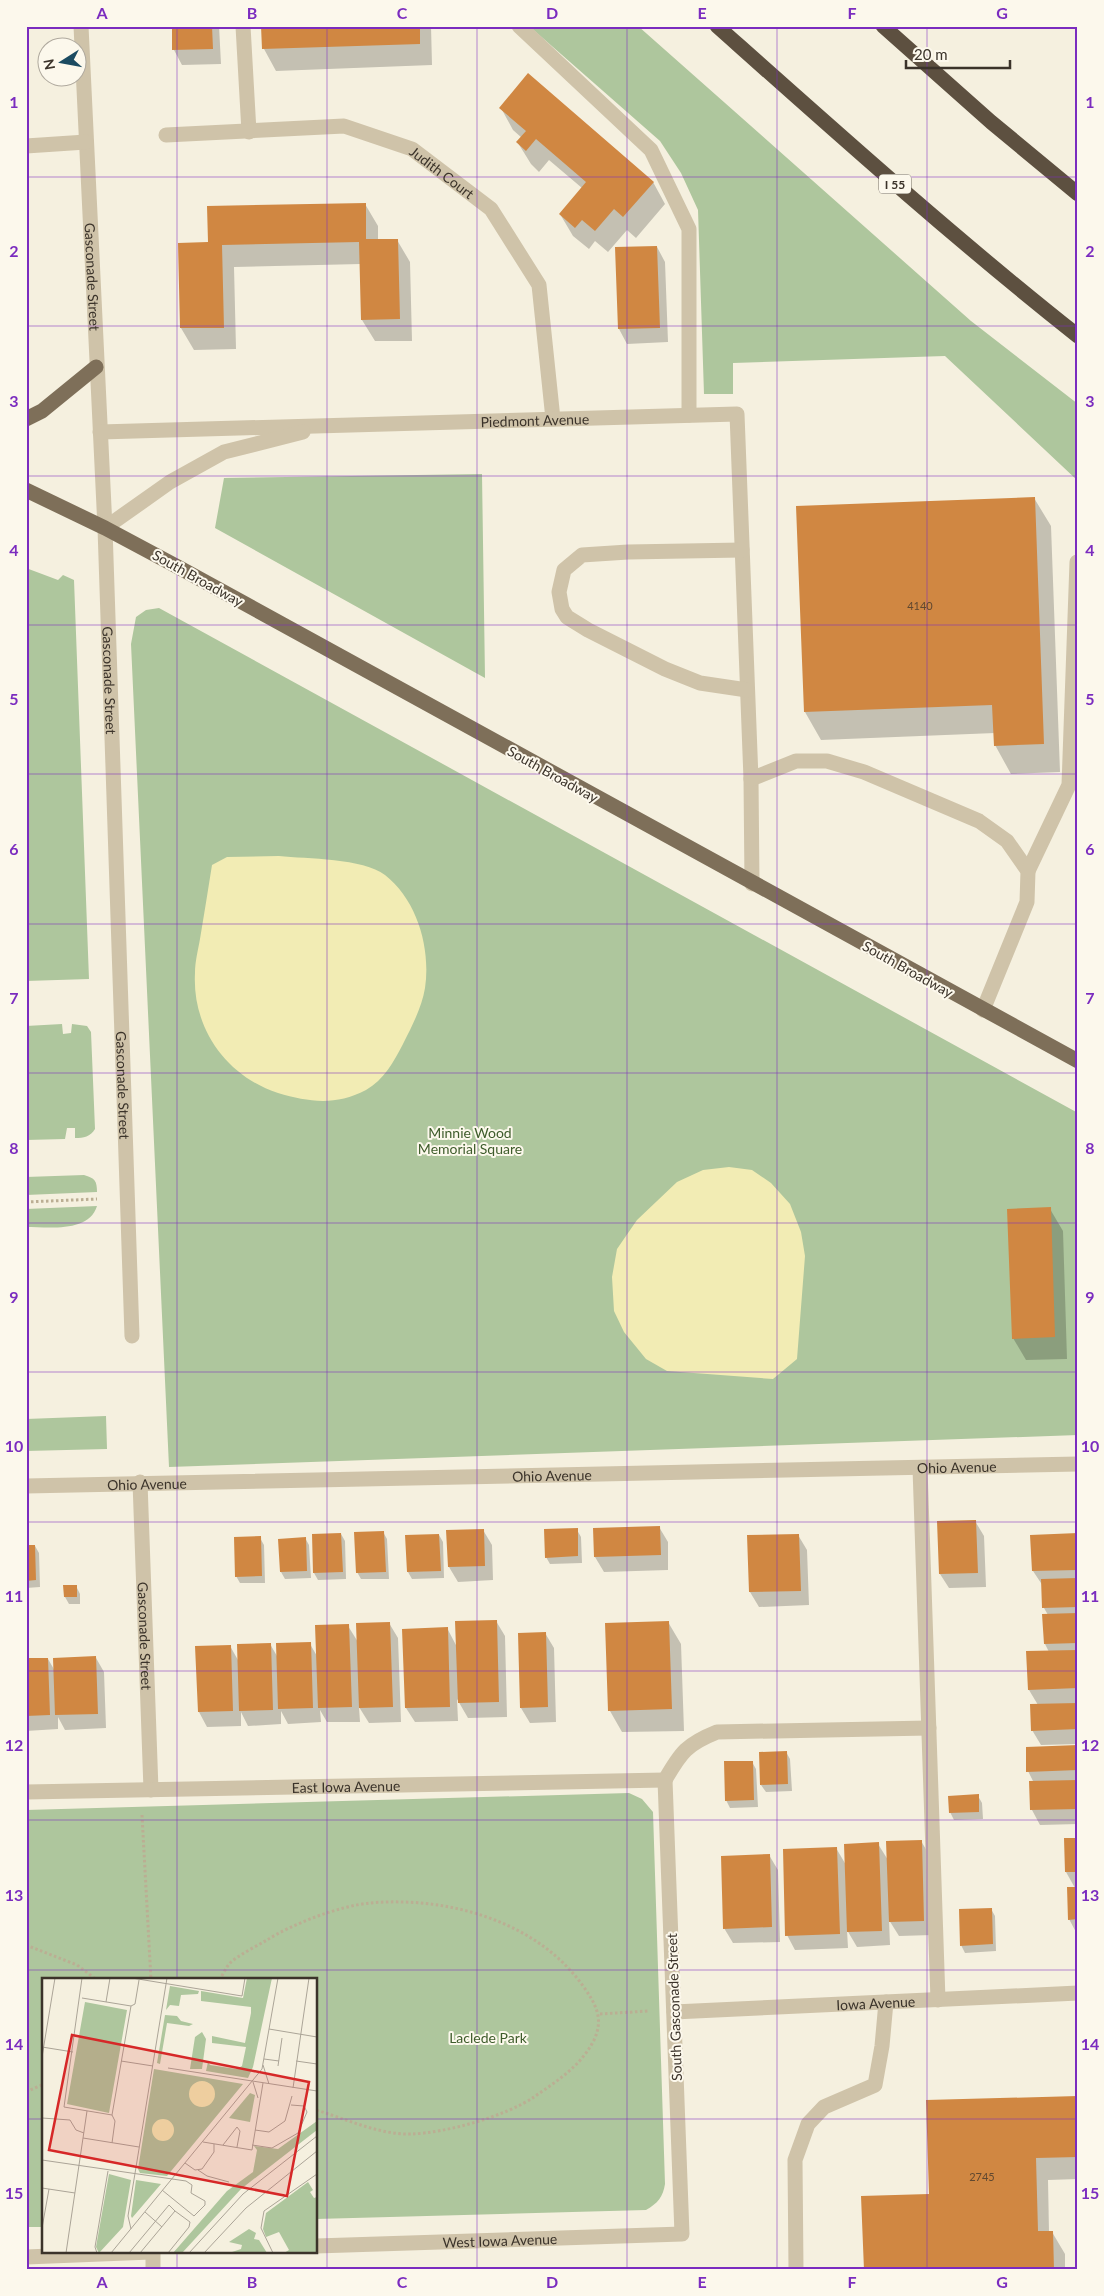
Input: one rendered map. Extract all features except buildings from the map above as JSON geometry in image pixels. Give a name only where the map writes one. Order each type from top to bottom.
[{"type":"highway","name":"I 55","points":[[718,26],[874,166],[1020,291],[1078,336]]},
{"type":"highway","points":[[883,26],[990,122],[1078,194]]},
{"type":"main road","points":[[26,419],[42,411],[96,367]]},
{"type":"main road","name":"South Broadway","points":[[26,490],[105,528],[1078,1061]]},
{"type":"street","name":"Gasconade Street","points":[[81,26],[105,528],[132,1336]]},
{"type":"street","points":[[243,26],[250,132]]},
{"type":"street","points":[[519,26],[651,150],[689,229],[689,415]]},
{"type":"street","name":"Judith Court","points":[[166,136],[344,126],[412,149],[491,209],[539,285],[553,419]]},
{"type":"street","points":[[26,146],[86,142]]},
{"type":"street","name":"Piedmont Avenue","points":[[100,432],[737,414],[742,550]]},
{"type":"street","name":"Piedmont Avenue","points":[[105,528],[170,482],[224,452],[331,425]]},
{"type":"street","points":[[747,690],[700,682],[682,676],[588,630],[567,617],[562,609],[559,592],[564,570],[582,555],[628,552],[742,550],[751,779],[752,884]]},
{"type":"street","points":[[983,1010],[1027,902],[1028,871],[1069,784],[1077,562]]},
{"type":"street","points":[[751,779],[796,761],[827,761],[864,772],[979,821],[1007,841],[1028,871]]},
{"type":"street","name":"Ohio Avenue","points":[[26,1486],[140,1482],[1078,1464]]},
{"type":"street","points":[[920,1468],[938,2000]]},
{"type":"street","name":"Gasconade Street","points":[[140,1482],[151,1790]]},
{"type":"street","points":[[665,1780],[681,1753],[698,1740],[717,1732],[929,1728]]},
{"type":"street","name":"East Iowa Avenue","points":[[26,1792],[665,1780]]},
{"type":"street","name":"South Gasconade Street","points":[[665,1780],[682,2234]]},
{"type":"street","name":"Iowa Avenue","points":[[674,2012],[1078,1993]]},
{"type":"street","points":[[796,2270],[795,2160],[808,2124],[824,2107],[874,2086],[882,2046],[886,2002]]},
{"type":"street","name":"West Iowa Avenue","points":[[318,2246],[682,2234]]},
{"type":"street","points":[[26,2257],[102,2254]]},
{"type":"street","points":[[152,2254],[153,2270]]},
{"type":"path","points":[[26,1202],[97,1199]]},
{"type":"path","points":[[141,1807],[151,1978]]},
{"type":"path","points":[[220,1978],[229,1964],[281,1931],[326,1914],[369,1903],[409,1903],[471,1911],[537,1940],[571,1969],[590,1996],[599,2014],[594,2040],[569,2073],[526,2102],[467,2126],[411,2134],[383,2130],[318,2111]]},
{"type":"path","points":[[26,1945],[77,1964],[94,1978]]},
{"type":"path","points":[[599,2014],[649,2010]]},
{"type":"path","points":[[26,2092],[42,2085]]},
{"type":"green space","points":[[529,26],[638,26],[971,321],[1078,404],[1078,481],[945,356],[733,363],[733,394],[704,394],[698,210],[681,173],[660,141]]},
{"type":"green space","points":[[482,474],[485,678],[215,528],[224,478]]},
{"type":"green space","points":[[26,568],[58,580],[63,575],[74,580],[89,979],[26,981],[26,955],[29,954],[26,875]]},
{"type":"green space","name":"Minnie Wood Memorial Square","points":[[159,608],[1078,1113],[1078,1435],[169,1467],[131,644],[136,617],[146,610]]},
{"type":"green space","points":[[62,1024],[63,1034],[71,1033],[72,1024],[87,1026],[91,1032],[95,1129],[89,1135],[81,1138],[75,1138],[75,1128],[67,1128],[65,1139],[26,1140],[26,1026]]},
{"type":"green space","points":[[84,1175],[95,1180],[97,1192],[26,1195],[26,1177]]},
{"type":"green space","points":[[97,1206],[93,1215],[77,1225],[67,1227],[26,1227],[26,1209]]},
{"type":"green space","points":[[106,1416],[107,1449],[26,1451],[26,1419]]},
{"type":"green space","name":"Laclede Park","points":[[629,1793],[642,1799],[653,1812],[665,2184],[663,2193],[657,2202],[646,2210],[318,2219],[318,1978],[42,1978],[42,2227],[26,2227],[26,1810]]},
{"type":"sand","points":[[279,856],[349,862],[375,869],[396,885],[406,898],[419,926],[426,957],[426,973],[424,995],[419,1009],[403,1044],[383,1076],[372,1086],[355,1095],[322,1101],[300,1099],[259,1085],[243,1075],[228,1062],[206,1031],[199,1013],[195,969],[212,865],[227,857]]},
{"type":"sand","points":[[729,1167],[752,1170],[771,1183],[790,1204],[801,1232],[805,1256],[797,1359],[773,1379],[667,1371],[646,1359],[624,1332],[614,1311],[612,1277],[617,1249],[637,1220],[677,1182],[703,1170]]}]
